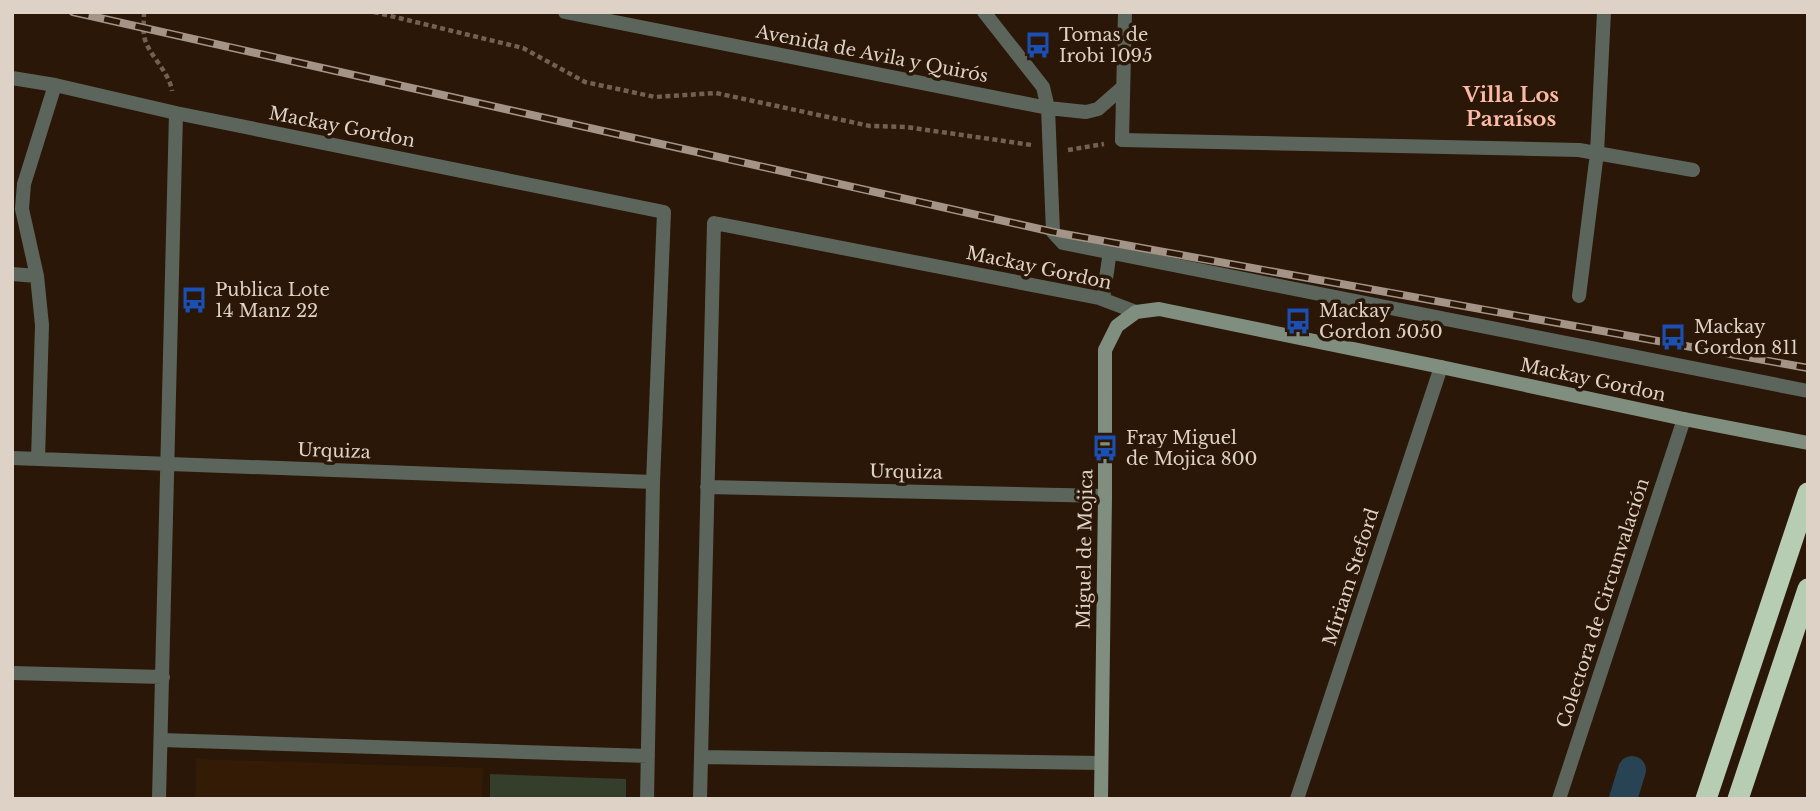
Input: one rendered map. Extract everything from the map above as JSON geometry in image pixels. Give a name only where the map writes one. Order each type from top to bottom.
[{"type":"highway","points":[[1706,799],[1808,493]]},
{"type":"highway","points":[[1738,799],[1808,589]]},
{"type":"main road","name":"Mackay Gordon","points":[[1136,312],[1159,309],[1808,443]]},
{"type":"main road","name":"Miguel de Mojica","points":[[1101,799],[1105,350],[1117,326],[1136,312]]},
{"type":"street","name":"Avenida de Avila y Quirós","points":[[565,12],[1048,108],[1086,112],[1098,109],[1123,87]]},
{"type":"street","points":[[984,12],[1043,87],[1048,108],[1051,147],[1053,232],[1063,243],[1808,391]]},
{"type":"street","points":[[1125,12],[1122,140],[1579,150],[1693,170]]},
{"type":"street","points":[[1579,296],[1597,153],[1604,12]]},
{"type":"street","name":"Mackay Gordon","points":[[12,78],[664,212],[653,482]]},
{"type":"street","points":[[38,459],[42,324],[37,276],[22,209],[24,184],[55,85]]},
{"type":"street","points":[[159,799],[176,113]]},
{"type":"street","name":"Mackay Gordon","points":[[707,487],[713,223],[1103,299],[1136,312]]},
{"type":"street","points":[[1103,299],[1110,251]]},
{"type":"street","points":[[12,274],[37,276]]},
{"type":"street","name":"Miriam Steford","points":[[1297,799],[1441,367]]},
{"type":"street","name":"Colectora de Circunvalación","points":[[1559,799],[1684,419]]},
{"type":"street","name":"Urquiza","points":[[12,458],[653,482]]},
{"type":"street","points":[[647,799],[653,482]]},
{"type":"street","points":[[700,799],[707,487]]},
{"type":"street","name":"Urquiza","points":[[707,487],[1105,496]]},
{"type":"street","points":[[12,673],[163,677]]},
{"type":"street","points":[[161,740],[648,756]]},
{"type":"street","points":[[702,757],[1101,763]]},
{"type":"path","points":[[144,12],[144,38],[171,84],[176,113]]},
{"type":"path","points":[[374,12],[523,48],[585,82],[655,97],[716,93],[870,126],[906,127],[1071,150],[1122,140]]},
{"type":"shaded area","points":[[196,759],[483,768],[482,799],[195,799]]},
{"type":"green space","points":[[490,774],[626,779],[626,799],[490,799]]},
{"type":"waterway","points":[[1623,799],[1632,770]]},
{"type":"railway","points":[[73,12],[1053,232],[1808,368]]},
{"type":"place","name":"Tomas de Irobi 1095","points":[[1038,45]]},
{"type":"place","name":"Publica Lote 14 Manz 22","points":[[194,300]]},
{"type":"place","name":"Mackay Gordon 5050","points":[[1298,321]]},
{"type":"place","name":"Mackay Gordon 811","points":[[1673,337]]},
{"type":"place","name":"Fray Miguel de Mojica 800","points":[[1105,448]]},
{"type":"district","name":"Villa Los Paraísos","points":[[1511,107]]}]
